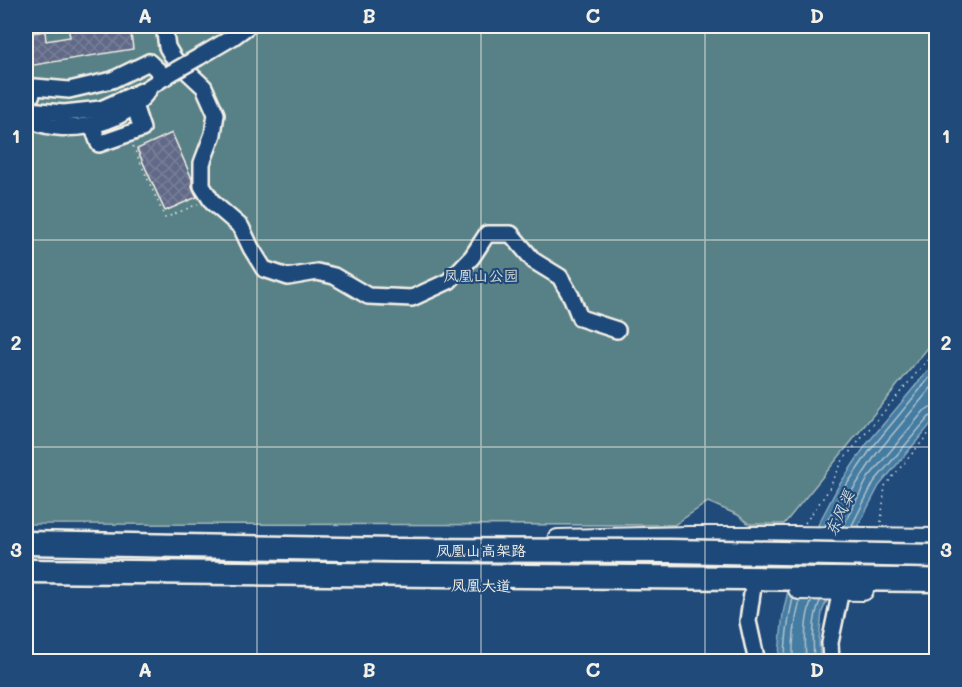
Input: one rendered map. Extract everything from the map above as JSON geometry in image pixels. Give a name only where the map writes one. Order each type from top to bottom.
[{"type":"highway","name":"凤凰山高架路","points":[[26,543],[936,556]]},
{"type":"highway","name":"凤凰山高架路","points":[[26,571],[936,580]]},
{"type":"main road","points":[[26,549],[454,543],[678,537],[936,539]]},
{"type":"main road","name":"凤凰大道","points":[[26,579],[936,590]]},
{"type":"street","points":[[166,26],[167,47],[174,59],[204,87],[216,114],[213,134],[202,164],[202,186],[213,203],[241,226],[250,248],[264,270],[288,277],[317,272],[334,276],[368,296],[412,298],[449,281],[472,257],[487,234],[511,234],[534,261],[560,277],[580,318],[617,330]]},
{"type":"street","points":[[163,78],[149,62],[112,80],[69,90],[35,87],[26,109],[64,112],[101,109],[163,78],[248,26]]},
{"type":"street","points":[[26,119],[55,128],[88,127],[120,115],[141,100],[163,78]]},
{"type":"street","points":[[92,125],[99,144],[142,129],[134,105]]},
{"type":"street","points":[[757,662],[748,621],[762,587]]},
{"type":"street","points":[[831,662],[830,643],[838,590]]},
{"type":"path","points":[[127,134],[165,218],[198,204]]},
{"type":"path","points":[[798,537],[828,491],[843,460],[936,350]]},
{"type":"path","points":[[869,538],[885,486],[936,425]]},
{"type":"green space","name":"凤凰山公园","points":[[26,26],[936,26],[936,338],[784,524],[749,524],[738,515],[708,502],[674,525],[26,524]]},
{"type":"water","name":"东风渠","points":[[936,361],[936,418],[879,486],[857,528],[822,612],[819,640],[820,661],[780,662],[783,613],[793,569],[838,487],[866,445]]},
{"type":"building","points":[[130,26],[133,49],[28,66],[26,34],[45,31],[46,41],[70,37],[68,27]]},
{"type":"building","points":[[172,133],[192,179],[192,187],[197,197],[165,211],[137,149]]}]
